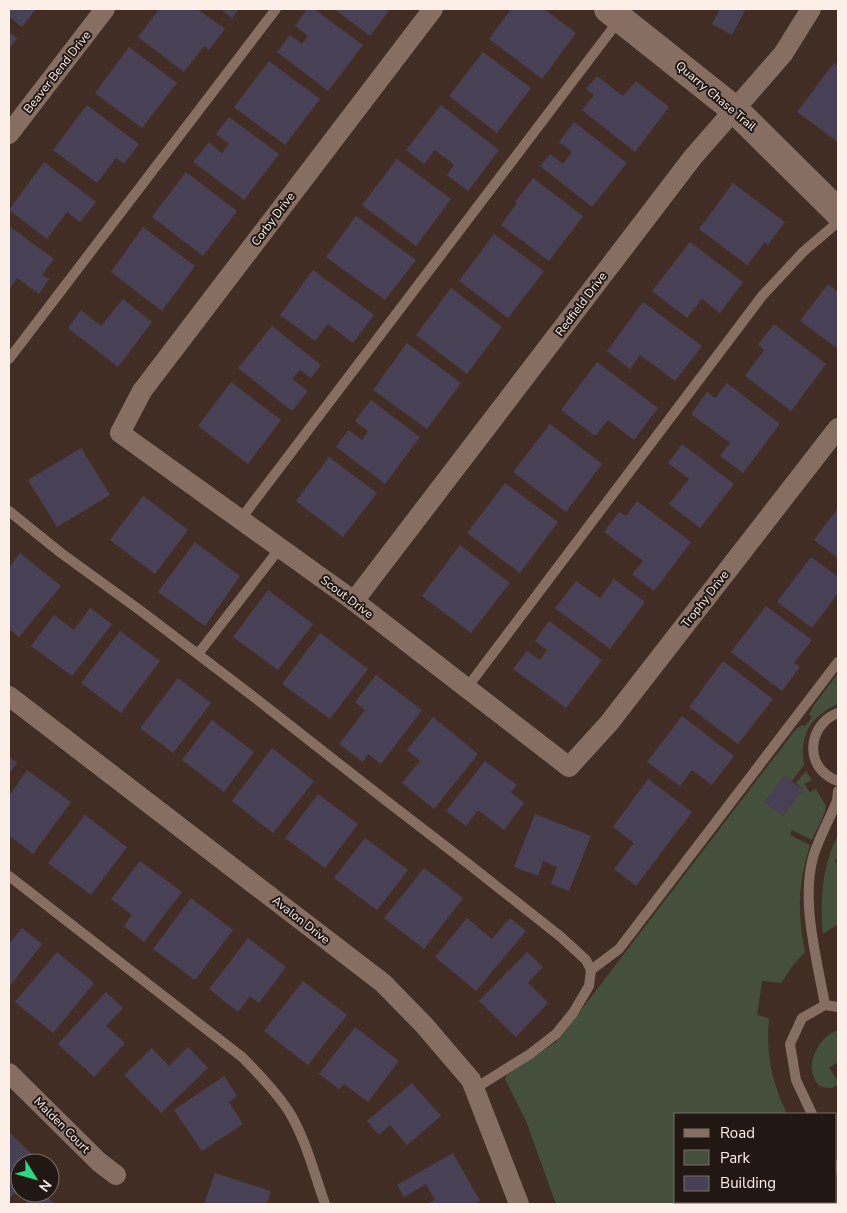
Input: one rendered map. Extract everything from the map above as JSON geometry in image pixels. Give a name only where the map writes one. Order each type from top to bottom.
[{"type":"street","name":"Beaver Bend Drive","points":[[9,134],[105,9]]},
{"type":"street","name":"Corby Drive","points":[[120,433],[142,391],[433,9]]},
{"type":"street","name":"Redfield Drive","points":[[354,601],[687,165],[783,54],[811,9]]},
{"type":"street","name":"Quarry Chase Trail","points":[[618,12],[735,110],[838,212]]},
{"type":"street","name":"Trophy Drive","points":[[569,767],[609,723],[838,428]]},
{"type":"street","name":"Scout Drive","points":[[120,433],[354,601],[569,767]]},
{"type":"street","name":"Avalon Drive","points":[[9,696],[383,983],[424,1025],[471,1080],[519,1204]]},
{"type":"street","name":"Malden Court","points":[[9,1072],[99,1162],[116,1175]]},
{"type":"lane","points":[[9,359],[276,9]]},
{"type":"lane","points":[[240,520],[618,12]]},
{"type":"lane","points":[[466,689],[762,296],[803,252],[838,222]]},
{"type":"lane","points":[[9,512],[61,553],[198,654],[471,866],[586,960],[591,970],[590,986],[573,1013],[556,1034],[523,1058],[474,1089]]},
{"type":"lane","points":[[198,654],[280,548]]},
{"type":"lane","points":[[591,970],[619,949],[838,662]]},
{"type":"lane","points":[[838,713],[830,716],[820,726],[814,738],[813,752],[818,765],[827,776],[838,781]]},
{"type":"lane","points":[[825,1005],[812,932],[808,887],[814,854],[837,801],[838,791]]},
{"type":"lane","points":[[9,876],[242,1057],[265,1080],[288,1111],[302,1138],[325,1204]]},
{"type":"lane","points":[[812,1113],[796,1080],[790,1044],[802,1018],[825,1005],[838,1007]]},
{"type":"green space","points":[[838,673],[838,704],[821,714],[809,728],[803,744],[804,765],[792,781],[784,776],[765,802],[783,816],[803,789],[796,783],[806,771],[812,780],[804,784],[810,792],[816,789],[826,806],[812,840],[792,830],[790,835],[810,845],[803,873],[800,898],[805,952],[781,983],[762,981],[757,1015],[769,1018],[768,1044],[773,1078],[787,1113],[674,1113],[674,1203],[827,1204],[556,1204],[526,1121],[505,1079],[507,1075],[556,1042],[562,1035],[796,729],[802,725],[805,726],[812,717],[809,715],[814,705]]},
{"type":"green space","points":[[838,835],[838,857],[835,861],[838,864],[838,924],[823,934],[823,883],[828,859]]},
{"type":"green space","points":[[838,1030],[838,1062],[829,1068],[838,1081],[837,1085],[832,1088],[821,1087],[815,1080],[812,1072],[814,1055],[824,1039]]},
{"type":"building","points":[[9,9],[36,9],[22,27],[9,17]]},
{"type":"building","points":[[159,9],[197,9],[225,29],[209,50],[204,46],[184,72],[138,37]]},
{"type":"building","points":[[220,9],[239,9],[232,18]]},
{"type":"building","points":[[307,9],[314,9],[363,45],[328,91],[277,52],[290,35],[302,44],[308,36],[295,26]]},
{"type":"building","points":[[334,9],[390,9],[370,36]]},
{"type":"building","points":[[511,9],[544,9],[576,33],[542,79],[489,39]]},
{"type":"building","points":[[720,9],[746,9],[732,35],[712,24]]},
{"type":"building","points":[[9,32],[17,38],[9,49]]},
{"type":"building","points":[[129,47],[177,83],[142,128],[95,93]]},
{"type":"building","points":[[483,52],[531,88],[497,133],[449,96]]},
{"type":"building","points":[[269,61],[320,99],[285,145],[234,107]]},
{"type":"building","points":[[834,63],[838,66],[838,142],[797,112]]},
{"type":"building","points":[[597,76],[623,96],[636,81],[669,107],[635,152],[582,110],[594,95],[586,89]]},
{"type":"building","points":[[87,105],[139,144],[124,164],[116,158],[97,183],[53,150]]},
{"type":"building","points":[[441,105],[499,150],[468,191],[447,175],[454,165],[435,150],[424,164],[406,150]]},
{"type":"building","points":[[229,117],[279,154],[244,200],[193,162],[209,142],[222,153],[229,144],[216,134]]},
{"type":"building","points":[[574,122],[627,163],[592,207],[540,166],[550,154],[563,164],[572,152],[559,142]]},
{"type":"building","points":[[397,159],[451,199],[416,246],[362,205]]},
{"type":"building","points":[[44,162],[96,202],[80,222],[67,212],[47,239],[9,210]]},
{"type":"building","points":[[186,172],[237,211],[203,256],[152,217]]},
{"type":"building","points":[[533,178],[583,216],[549,261],[501,225]]},
{"type":"building","points":[[733,183],[785,222],[768,245],[765,242],[747,265],[699,229]]},
{"type":"building","points":[[356,216],[416,260],[385,300],[326,257]]},
{"type":"building","points":[[9,226],[54,259],[42,275],[49,279],[39,294],[17,278],[9,290]]},
{"type":"building","points":[[143,227],[195,266],[162,311],[111,272]]},
{"type":"building","points":[[494,234],[544,271],[508,318],[459,281]]},
{"type":"building","points":[[690,242],[743,282],[720,313],[702,299],[687,318],[652,291]]},
{"type":"building","points":[[313,270],[374,315],[353,343],[328,324],[315,341],[280,315]]},
{"type":"building","points":[[828,284],[838,292],[838,349],[800,321]]},
{"type":"building","points":[[451,288],[502,327],[467,374],[416,335]]},
{"type":"building","points":[[123,299],[152,322],[118,367],[68,328],[81,310],[101,326]]},
{"type":"building","points":[[643,302],[702,346],[675,381],[640,355],[630,369],[607,351]]},
{"type":"building","points":[[774,324],[826,364],[791,411],[745,376],[764,350],[758,345]]},
{"type":"building","points":[[272,326],[321,365],[311,378],[300,370],[292,379],[308,391],[292,411],[238,368]]},
{"type":"building","points":[[407,343],[461,383],[427,429],[373,390]]},
{"type":"building","points":[[597,362],[658,408],[634,440],[608,420],[595,436],[561,410]]},
{"type":"building","points":[[231,382],[281,420],[248,464],[198,426]]},
{"type":"building","points":[[727,383],[780,424],[743,473],[720,456],[730,443],[691,414],[707,392],[715,398]]},
{"type":"building","points":[[371,400],[420,437],[385,484],[336,447],[348,430],[362,440],[368,431],[355,421]]},
{"type":"building","points":[[550,424],[602,464],[566,512],[513,472]]},
{"type":"building","points":[[682,444],[734,484],[700,528],[669,504],[689,479],[668,463]]},
{"type":"building","points":[[81,448],[110,495],[57,527],[28,480]]},
{"type":"building","points":[[329,457],[377,493],[343,537],[296,501]]},
{"type":"building","points":[[505,483],[558,522],[520,573],[467,533]]},
{"type":"building","points":[[143,496],[188,530],[155,574],[110,540]]},
{"type":"building","points":[[637,501],[691,542],[654,591],[632,574],[643,561],[604,532],[619,512],[626,516]]},
{"type":"building","points":[[838,508],[838,558],[814,540]]},
{"type":"building","points":[[195,542],[240,576],[205,626],[158,592]]},
{"type":"building","points":[[460,545],[510,583],[471,633],[422,596]]},
{"type":"building","points":[[20,553],[61,586],[19,637],[9,629],[9,568]]},
{"type":"building","points":[[811,557],[838,577],[838,593],[812,628],[777,602]]},
{"type":"building","points":[[614,579],[645,602],[610,649],[555,608],[576,581],[600,598]]},
{"type":"building","points":[[268,590],[313,624],[278,670],[233,637]]},
{"type":"building","points":[[766,606],[812,640],[794,663],[800,667],[782,691],[731,652]]},
{"type":"building","points":[[90,608],[112,624],[72,676],[31,646],[54,615],[74,630]]},
{"type":"building","points":[[549,621],[602,660],[566,708],[513,669],[527,651],[540,660],[547,650],[535,641]]},
{"type":"building","points":[[120,631],[160,661],[121,713],[81,683]]},
{"type":"building","points":[[320,633],[368,669],[330,719],[282,684]]},
{"type":"building","points":[[723,661],[773,699],[738,744],[689,707]]},
{"type":"building","points":[[376,675],[422,710],[381,764],[368,754],[363,762],[339,744],[365,710],[355,702]]},
{"type":"building","points":[[178,678],[211,703],[173,753],[140,728]]},
{"type":"building","points":[[682,716],[734,756],[712,785],[692,770],[680,786],[647,762]]},
{"type":"building","points":[[433,717],[478,754],[434,809],[402,783],[420,761],[407,750]]},
{"type":"building","points":[[212,720],[254,752],[224,792],[182,760]]},
{"type":"building","points":[[272,748],[314,781],[273,833],[232,801]]},
{"type":"building","points":[[9,756],[17,763],[9,774]]},
{"type":"building","points":[[485,761],[517,785],[511,792],[524,803],[504,830],[478,810],[466,826],[446,811]]},
{"type":"building","points":[[27,770],[71,802],[33,854],[9,835],[9,796]]},
{"type":"building","points":[[784,776],[803,789],[783,816],[765,802]]},
{"type":"building","points":[[648,779],[692,812],[636,886],[614,869],[634,843],[613,827]]},
{"type":"building","points":[[318,794],[358,824],[325,868],[285,838]]},
{"type":"building","points":[[535,814],[591,836],[569,891],[551,884],[557,867],[543,861],[538,876],[514,867]]},
{"type":"building","points":[[85,815],[127,847],[91,895],[48,863]]},
{"type":"building","points":[[365,838],[408,870],[377,910],[334,878]]},
{"type":"building","points":[[140,861],[182,892],[144,942],[124,926],[132,915],[111,899]]},
{"type":"building","points":[[424,868],[463,898],[424,949],[384,918]]},
{"type":"building","points":[[191,898],[233,930],[195,980],[153,949]]},
{"type":"building","points":[[467,918],[492,939],[510,918],[526,931],[476,991],[435,957]]},
{"type":"building","points":[[22,928],[42,944],[9,987],[9,944]]},
{"type":"building","points":[[248,938],[286,967],[259,1003],[250,996],[238,1012],[209,989]]},
{"type":"building","points":[[57,952],[94,983],[53,1033],[15,1002]]},
{"type":"building","points":[[527,952],[543,967],[528,983],[548,1003],[516,1037],[479,1001]]},
{"type":"building","points":[[303,981],[347,1015],[308,1065],[264,1031]]},
{"type":"building","points":[[106,992],[123,1008],[106,1026],[125,1043],[94,1077],[58,1044]]},
{"type":"building","points":[[355,1027],[399,1061],[368,1102],[344,1084],[339,1089],[319,1074]]},
{"type":"building","points":[[188,1047],[208,1068],[161,1113],[124,1075],[152,1048],[169,1066]]},
{"type":"building","points":[[224,1076],[237,1096],[229,1102],[243,1124],[202,1151],[174,1110]]},
{"type":"building","points":[[412,1083],[441,1116],[407,1145],[390,1125],[379,1135],[367,1121]]},
{"type":"building","points":[[9,1132],[31,1153],[10,1153],[9,1199]]},
{"type":"building","points":[[453,1153],[480,1201],[474,1204],[426,1204],[435,1200],[426,1184],[404,1197],[397,1185]]},
{"type":"building","points":[[215,1173],[271,1191],[267,1204],[204,1204]]},
{"type":"building","points":[[54,1203],[55,1204],[25,1204]]}]
